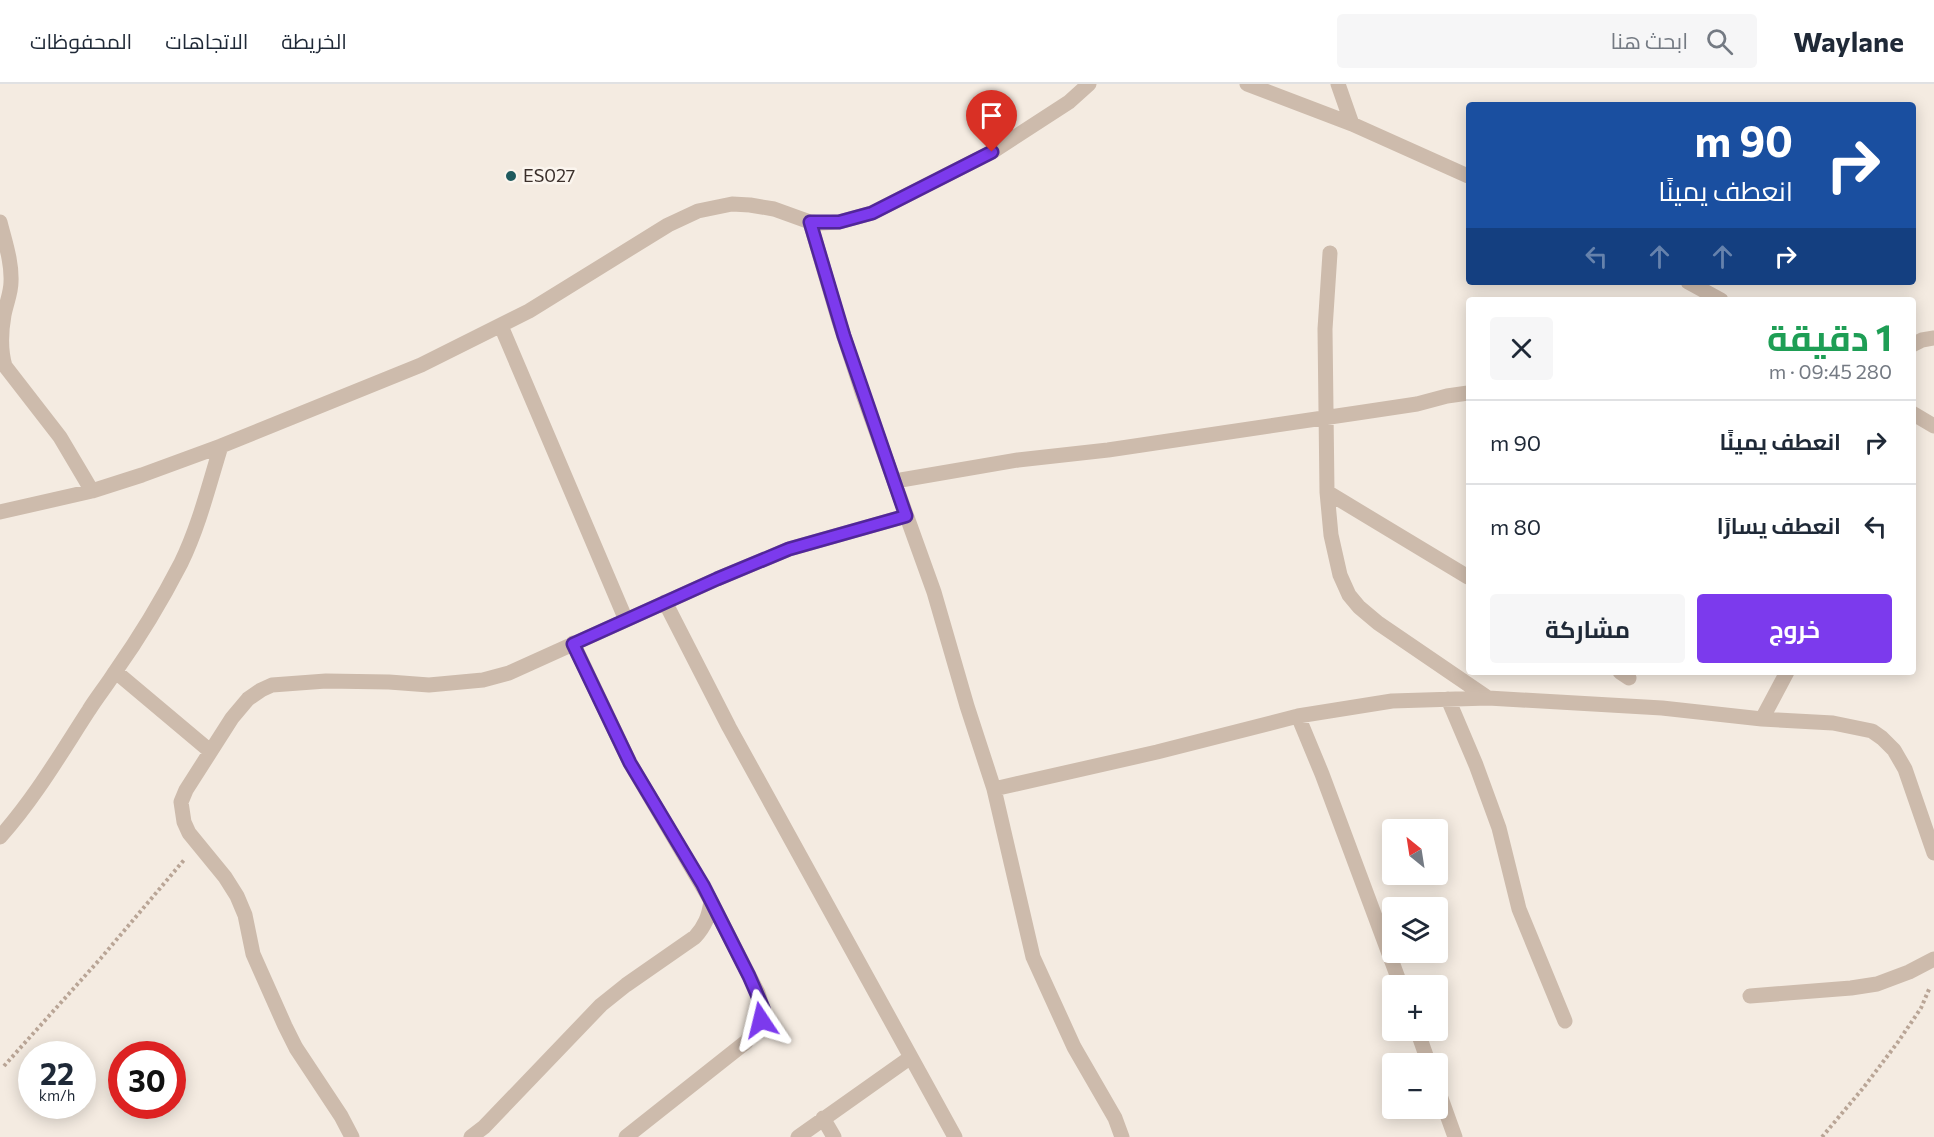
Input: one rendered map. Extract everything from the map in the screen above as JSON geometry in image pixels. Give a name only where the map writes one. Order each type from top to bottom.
[{"type":"street","points":[[0,512],[93,491],[221,446],[421,365],[529,311],[668,225],[698,211],[732,204],[750,205],[774,209],[810,222],[839,222],[872,213],[992,152],[1069,102],[1089,84]]},
{"type":"street","points":[[1247,84],[1352,124],[1466,175]]},
{"type":"street","points":[[1338,84],[1352,124]]},
{"type":"street","points":[[0,222],[11,266],[11,284],[4,315],[1,352],[5,366],[60,437],[93,491]]},
{"type":"street","points":[[810,222],[862,392],[934,592],[994,789],[1033,957],[1074,1047],[1115,1118],[1122,1137]]},
{"type":"street","points":[[1330,252],[1325,329],[1327,492],[1331,535],[1340,575],[1349,595],[1378,623],[1488,698]]},
{"type":"street","points":[[1694,285],[1716,297]]},
{"type":"street","points":[[501,326],[626,620]]},
{"type":"street","points":[[1916,343],[1934,338]]},
{"type":"street","points":[[895,481],[1018,460],[1108,450],[1418,404],[1466,393]]},
{"type":"street","points":[[1916,415],[1934,426]]},
{"type":"street","points":[[0,837],[44,780],[116,672],[181,563],[221,446]]},
{"type":"street","points":[[1327,492],[1466,576]]},
{"type":"street","points":[[352,1137],[341,1116],[296,1048],[285,1026],[253,954],[245,915],[237,896],[189,834],[184,822],[182,802],[186,790],[210,751],[248,699],[272,685],[326,681],[429,685],[483,680],[509,672],[789,549],[906,516]]},
{"type":"street","points":[[665,602],[729,727],[955,1137]]},
{"type":"street","points":[[573,644],[630,763],[711,901],[758,993],[763,1008],[761,1020],[746,1042],[626,1137]]},
{"type":"street","points":[[116,672],[210,751]]},
{"type":"street","points":[[1762,719],[1785,675]]},
{"type":"street","points":[[994,789],[1157,752],[1298,716],[1392,701],[1488,698],[1662,708],[1762,719],[1833,723],[1872,731],[1894,750],[1905,769],[1933,846]]},
{"type":"street","points":[[1448,699],[1499,828],[1519,909],[1565,1021]]},
{"type":"street","points":[[1298,716],[1339,818],[1397,975]]},
{"type":"street","points":[[471,1137],[484,1127],[602,1005],[626,985],[694,937],[706,922],[711,901]]},
{"type":"street","points":[[1750,996],[1877,984],[1909,972],[1934,959]]},
{"type":"street","points":[[798,1137],[911,1057]]},
{"type":"street","points":[[823,1118],[834,1137]]},
{"type":"street","points":[[1448,1118],[1455,1137]]},
{"type":"path","points":[[4,1066],[109,950],[198,843]]},
{"type":"path","points":[[1822,1137],[1864,1088],[1898,1042],[1921,1008],[1930,986]]},
{"type":"place","name":"ES027","points":[[511,176]]},
{"type":"route","points":[[761,1020],[763,1008],[758,993],[703,885],[630,763],[573,644],[789,549],[906,516],[862,392],[810,222],[839,222],[872,213],[992,152]]}]
